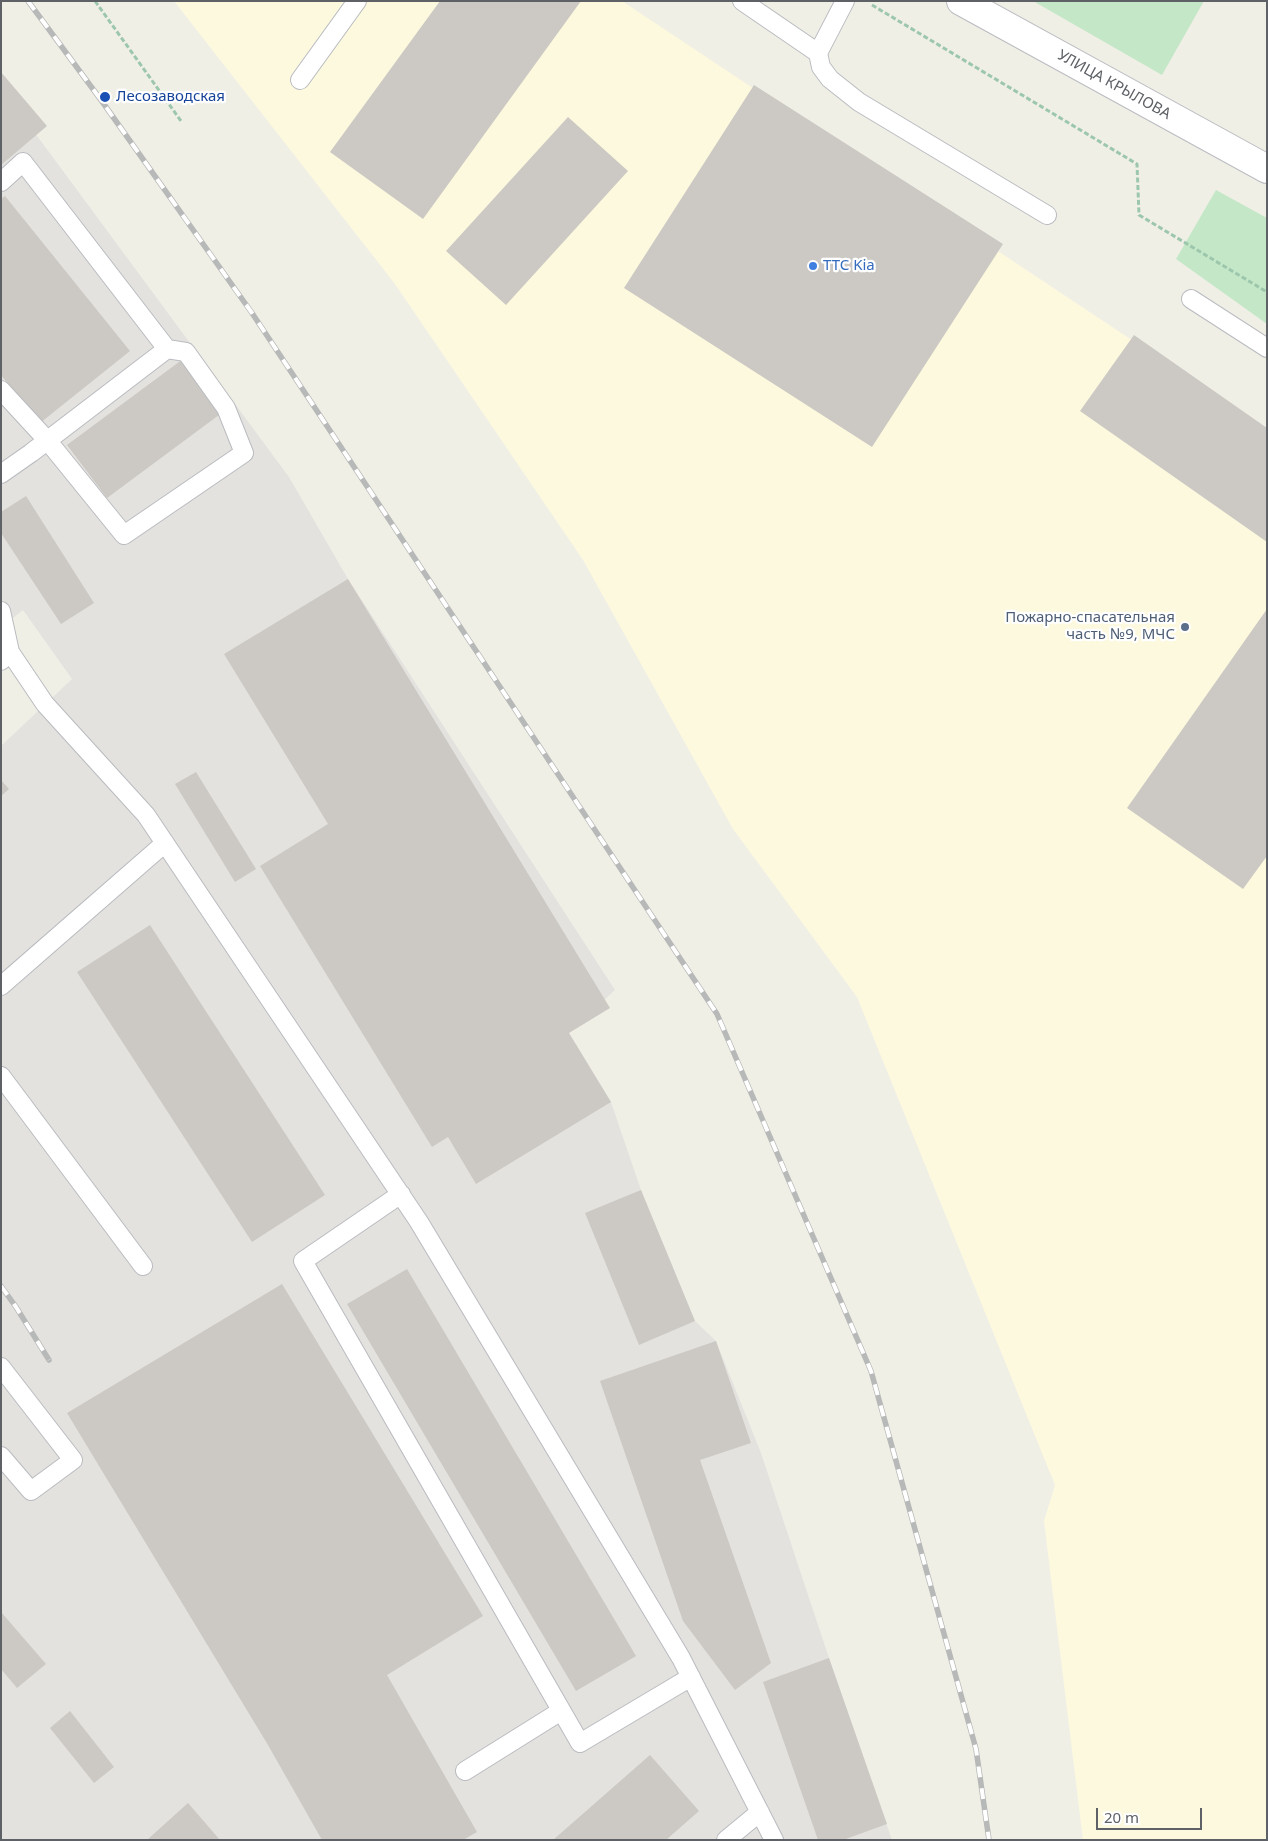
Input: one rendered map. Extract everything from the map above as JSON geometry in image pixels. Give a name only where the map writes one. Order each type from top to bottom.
[{"type":"main road","name":"УЛИЦА КРЫЛОВА","points":[[961,1],[1267,169]]},
{"type":"lane","points":[[300,80],[357,1]]},
{"type":"lane","points":[[742,1],[818,53]]},
{"type":"lane","points":[[845,1],[818,53],[821,67],[830,79],[859,102],[1047,215]]},
{"type":"lane","points":[[1,182],[23,162],[167,349],[186,352],[226,408],[244,453],[124,535],[47,440],[1,390]]},
{"type":"lane","points":[[1191,299],[1267,348]]},
{"type":"lane","points":[[1,474],[167,349]]},
{"type":"lane","points":[[1,611],[6,656],[45,704],[146,815],[425,1231],[691,1677],[774,1840]]},
{"type":"lane","points":[[1,986],[165,843]]},
{"type":"lane","points":[[1,1076],[143,1266]]},
{"type":"lane","points":[[400,1194],[302,1262],[580,1743],[691,1677]]},
{"type":"lane","points":[[1,1367],[73,1460],[31,1491],[1,1456]]},
{"type":"lane","points":[[465,1771],[561,1710]]},
{"type":"lane","points":[[726,1840],[760,1812]]},
{"type":"path","points":[[95,1],[181,121]]},
{"type":"path","points":[[867,1],[1137,164],[1139,215],[1267,292]]},
{"type":"shaded area","points":[[174,1],[622,1],[1267,430],[1267,1840],[1083,1840],[1044,1521],[1055,1485],[857,997],[733,829],[583,560],[395,284]]},
{"type":"shaded area","points":[[1,87],[289,477],[348,579],[615,990],[569,1033],[611,1102],[641,1190],[695,1321],[716,1341],[761,1453],[892,1840],[1,1840],[1,746],[72,679],[23,610],[1,628]]},
{"type":"green space","points":[[1033,1],[1204,1],[1162,75]]},
{"type":"green space","points":[[1216,190],[1267,218],[1267,324],[1176,259]]},
{"type":"building","points":[[440,1],[581,1],[423,219],[330,152]]},
{"type":"building","points":[[1,72],[47,126],[1,165]]},
{"type":"building","name":"ТТС Kia","points":[[754,85],[1003,244],[872,447],[624,288]]},
{"type":"building","points":[[568,117],[628,171],[506,305],[446,251]]},
{"type":"building","points":[[5,196],[130,351],[40,423],[1,375],[1,199]]},
{"type":"building","points":[[1134,335],[1267,428],[1267,542],[1080,411]]},
{"type":"building","points":[[183,359],[223,412],[107,498],[67,445]]},
{"type":"building","points":[[26,496],[94,603],[61,624],[1,533],[1,512]]},
{"type":"building","points":[[348,579],[610,1008],[569,1033],[611,1102],[476,1184],[448,1137],[432,1147],[260,866],[328,824],[224,654]]},
{"type":"building","points":[[1267,609],[1267,856],[1243,889],[1127,808]]},
{"type":"building","points":[[196,772],[256,869],[235,882],[175,784]]},
{"type":"building","points":[[1,780],[9,789],[1,796]]},
{"type":"building","points":[[150,925],[325,1195],[252,1242],[77,972]]},
{"type":"building","points":[[641,1190],[695,1321],[639,1345],[585,1213]]},
{"type":"building","points":[[407,1269],[636,1656],[576,1691],[347,1304]]},
{"type":"building","points":[[282,1284],[483,1616],[387,1675],[477,1832],[463,1840],[322,1840],[268,1745],[67,1413]]},
{"type":"building","points":[[716,1341],[751,1443],[700,1460],[771,1663],[735,1690],[683,1621],[600,1381]]},
{"type":"building","points":[[1,1612],[46,1664],[17,1688],[1,1669]]},
{"type":"building","points":[[829,1658],[887,1824],[843,1840],[818,1840],[763,1682]]},
{"type":"building","points":[[70,1711],[114,1767],[94,1783],[50,1728]]},
{"type":"building","points":[[650,1755],[699,1811],[666,1840],[553,1840]]},
{"type":"building","points":[[188,1803],[220,1840],[147,1840]]},
{"type":"railway","points":[[28,1],[101,100],[252,313],[717,1014],[871,1371],[976,1749],[989,1840]]},
{"type":"railway","points":[[1,1286],[49,1360]]},
{"type":"place","name":"Лесозаводская","points":[[105,97]]},
{"type":"place","name":"ТТС Kia","points":[[813,266]]},
{"type":"place","name":"Пожарно-спасательная часть №9, МЧС","points":[[1185,627]]}]
